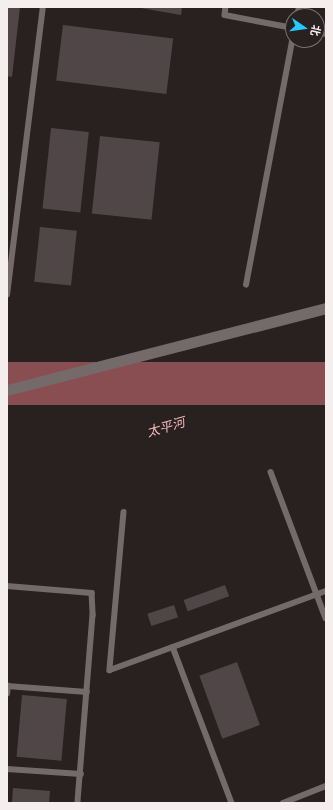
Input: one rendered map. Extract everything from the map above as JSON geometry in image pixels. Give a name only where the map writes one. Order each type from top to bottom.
[{"type":"street","points":[[7,390],[326,308]]},
{"type":"lane","points":[[7,295],[43,7]]},
{"type":"lane","points":[[226,7],[225,15],[285,26]]},
{"type":"lane","points":[[246,285],[291,48]]},
{"type":"lane","points":[[271,472],[326,618]]},
{"type":"lane","points":[[124,512],[110,670],[326,591]]},
{"type":"lane","points":[[7,586],[92,593],[93,615],[78,803]]},
{"type":"lane","points":[[173,647],[232,803]]},
{"type":"lane","points":[[7,694],[7,686],[87,692]]},
{"type":"lane","points":[[7,769],[81,774]]},
{"type":"lane","points":[[283,803],[326,786]]},
{"type":"water","points":[[7,362],[326,362],[326,405],[7,405]]},
{"type":"building","points":[[7,7],[20,7],[12,77],[7,76]]},
{"type":"building","points":[[135,7],[182,7],[181,15]]},
{"type":"building","points":[[63,25],[173,39],[166,94],[56,81]]},
{"type":"building","points":[[51,128],[89,132],[80,213],[43,209]]},
{"type":"building","points":[[100,136],[160,142],[152,220],[92,214]]},
{"type":"building","points":[[40,227],[77,231],[71,286],[34,282]]},
{"type":"building","points":[[225,585],[229,596],[188,611],[184,600]]},
{"type":"building","points":[[174,605],[178,617],[151,626],[147,614]]},
{"type":"building","points":[[237,662],[260,725],[222,739],[199,676]]},
{"type":"building","points":[[22,695],[67,699],[61,761],[17,757]]},
{"type":"building","points":[[13,788],[50,791],[49,803],[12,803]]},
{"type":"water label","name":"太平河","points":[[166,428]]}]
